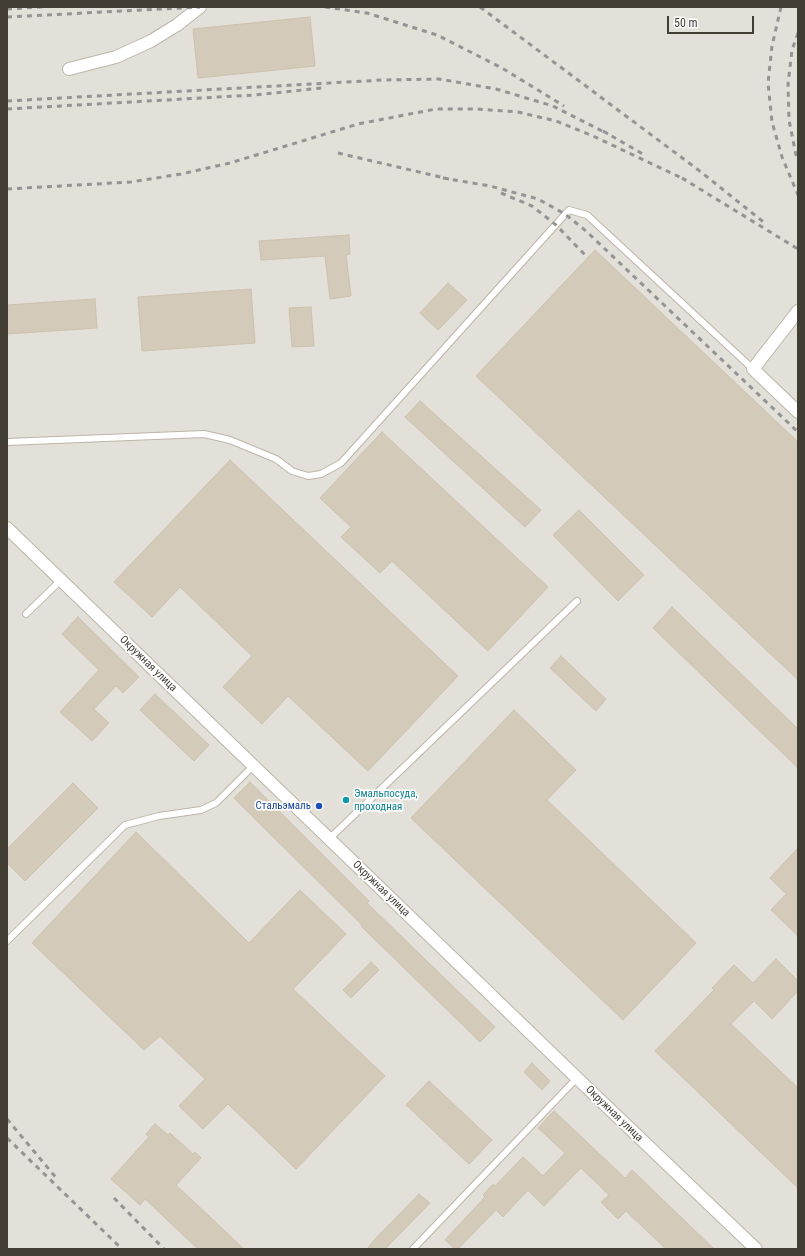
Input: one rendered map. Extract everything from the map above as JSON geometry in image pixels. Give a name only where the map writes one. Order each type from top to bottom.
[{"type":"street","points":[[68,69],[116,57],[151,41],[177,25],[200,7]]},
{"type":"street","points":[[798,311],[753,369],[798,412]]},
{"type":"street","name":"Окружная улица","points":[[7,528],[756,1249]]},
{"type":"lane","points":[[7,442],[204,434],[230,440],[276,459],[292,471],[308,476],[321,474],[341,462],[569,210],[587,215],[753,369]]},
{"type":"lane","points":[[26,614],[61,580]]},
{"type":"lane","points":[[329,839],[577,601]]},
{"type":"lane","points":[[7,941],[125,826],[159,816],[201,810],[216,803],[253,766]]},
{"type":"lane","points":[[413,1249],[577,1078]]},
{"type":"shaded area","points":[[7,7],[798,7],[798,1249],[7,1249]]},
{"type":"building","points":[[310,17],[315,66],[198,78],[193,29]]},
{"type":"building","points":[[349,235],[350,254],[346,255],[351,296],[330,299],[325,256],[261,260],[259,241]]},
{"type":"building","points":[[595,250],[798,442],[798,680],[476,376]]},
{"type":"building","points":[[448,283],[467,300],[438,330],[420,313]]},
{"type":"building","points":[[251,289],[255,343],[142,351],[138,297]]},
{"type":"building","points":[[95,299],[97,328],[7,334],[7,305]]},
{"type":"building","points":[[311,307],[314,346],[292,347],[289,308]]},
{"type":"building","points":[[420,401],[541,510],[525,527],[405,417]]},
{"type":"building","points":[[382,432],[548,587],[488,651],[392,561],[380,573],[341,537],[351,527],[320,498]]},
{"type":"building","points":[[230,460],[458,676],[368,771],[288,696],[262,724],[223,687],[252,656],[180,587],[152,617],[114,582]]},
{"type":"building","points":[[579,510],[644,575],[618,601],[553,535]]},
{"type":"building","points":[[672,607],[798,729],[798,768],[653,628]]},
{"type":"building","points":[[78,617],[139,677],[123,693],[116,686],[94,709],[109,723],[92,741],[60,712],[99,670],[62,634]]},
{"type":"building","points":[[561,656],[606,699],[596,711],[550,668]]},
{"type":"building","points":[[155,694],[209,745],[194,761],[140,710]]},
{"type":"building","points":[[514,710],[576,770],[547,800],[696,943],[623,1020],[411,818]]},
{"type":"building","points":[[250,782],[369,901],[367,903],[495,1027],[480,1042],[361,926],[362,925],[234,798]]},
{"type":"building","points":[[73,783],[98,808],[25,881],[7,863],[7,849]]},
{"type":"building","points":[[136,832],[249,943],[300,890],[346,934],[293,989],[385,1076],[296,1169],[228,1104],[203,1129],[179,1106],[205,1079],[160,1036],[144,1050],[32,943]]},
{"type":"building","points":[[798,848],[798,936],[771,910],[786,894],[770,878]]},
{"type":"building","points":[[776,959],[798,981],[798,991],[772,1019],[754,1001],[731,1024],[798,1088],[798,1188],[655,1051],[714,990],[712,988],[734,965],[753,983]]},
{"type":"building","points":[[371,962],[379,970],[351,998],[343,990]]},
{"type":"building","points":[[532,1063],[550,1081],[542,1090],[524,1072]]},
{"type":"building","points":[[429,1081],[492,1140],[469,1164],[406,1105]]},
{"type":"building","points":[[554,1111],[625,1178],[632,1170],[714,1249],[666,1249],[626,1211],[618,1219],[601,1202],[609,1195],[581,1168],[544,1206],[528,1190],[503,1217],[496,1210],[458,1249],[455,1249],[445,1240],[485,1197],[483,1195],[493,1184],[495,1186],[523,1157],[543,1176],[565,1153],[538,1128]]},
{"type":"building","points":[[155,1124],[168,1135],[170,1133],[193,1154],[195,1152],[201,1158],[176,1185],[244,1249],[198,1249],[145,1199],[140,1205],[111,1179],[149,1137],[146,1134]]},
{"type":"building","points":[[419,1194],[430,1203],[385,1249],[367,1249],[376,1238]]},
{"type":"railway","points":[[7,9],[42,7]]},
{"type":"railway","points":[[7,17],[200,7]]},
{"type":"railway","points":[[325,7],[367,13],[437,35],[502,68],[564,106]]},
{"type":"railway","points":[[480,7],[701,172],[766,224]]},
{"type":"railway","points":[[781,7],[772,46],[768,83],[772,122],[782,157],[798,195]]},
{"type":"railway","points":[[798,33],[792,50],[788,84],[789,120],[798,161]]},
{"type":"railway","points":[[7,101],[383,80],[439,79],[496,89],[553,106],[608,134]]},
{"type":"railway","points":[[7,109],[254,95],[322,88]]},
{"type":"railway","points":[[7,189],[131,182],[181,174],[230,163],[358,124],[436,109],[477,109],[518,112],[556,121],[593,136],[686,180]]},
{"type":"railway","points":[[603,131],[643,154]]},
{"type":"railway","points":[[338,153],[449,179]]},
{"type":"railway","points":[[443,178],[490,186],[538,199],[565,214],[586,231],[798,432]]},
{"type":"railway","points":[[682,178],[798,249]]},
{"type":"railway","points":[[501,193],[532,206],[556,225],[588,258]]},
{"type":"railway","points":[[7,1119],[58,1180]]},
{"type":"railway","points":[[7,1138],[122,1249]]},
{"type":"railway","points":[[114,1198],[164,1249]]},
{"type":"place","name":"Эмальпосуда, проходная","points":[[346,800]]},
{"type":"place","name":"Стальэмаль","points":[[319,806]]}]
